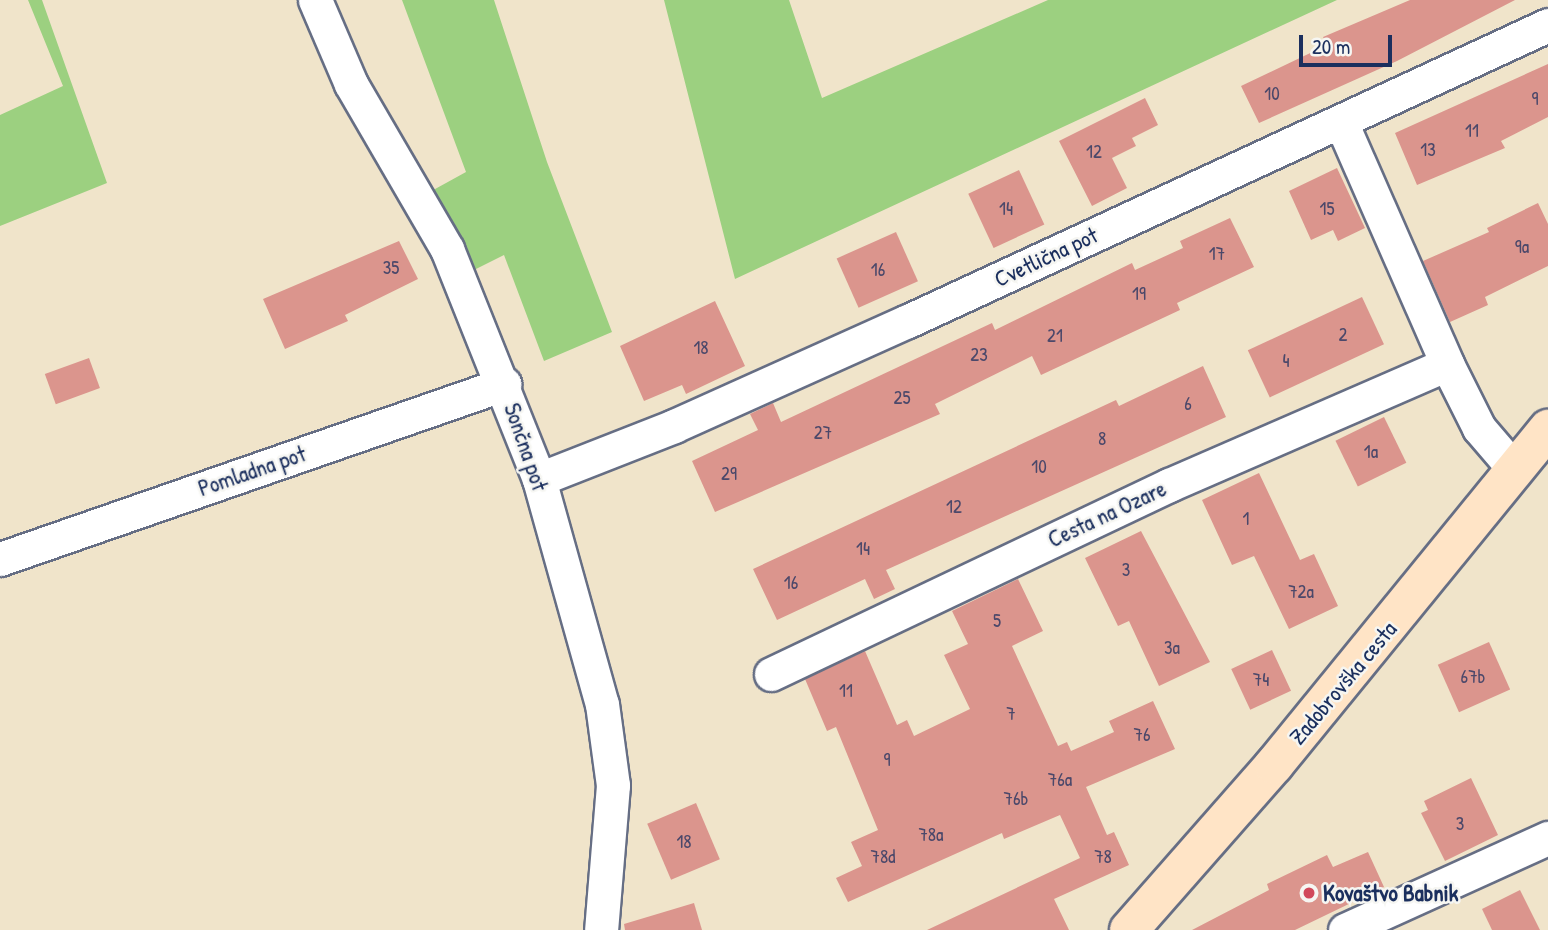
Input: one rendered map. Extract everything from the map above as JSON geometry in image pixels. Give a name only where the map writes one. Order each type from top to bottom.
[{"type":"main road","name":"Zadobrovška cesta","points":[[1129,930],[1283,755],[1547,431]]},
{"type":"street","name":"Sončna pot","points":[[315,0],[351,83],[447,249],[504,384],[539,480],[602,704],[613,785],[601,930]]},
{"type":"street","name":"Cvetlična pot","points":[[539,480],[674,426],[1548,25]]},
{"type":"street","points":[[1341,122],[1447,363],[1479,428],[1515,470]]},
{"type":"street","name":"Cesta na Ozare","points":[[771,674],[1169,485],[1447,363]]},
{"type":"street","name":"Pomladna pot","points":[[0,559],[504,384]]},
{"type":"street","points":[[1345,930],[1548,838]]},
{"type":"green space","points":[[28,0],[42,0],[107,183],[0,226],[0,115],[63,86]]},
{"type":"green space","points":[[402,0],[494,0],[547,162],[612,332],[544,361],[504,255],[470,272],[426,194],[466,172]]},
{"type":"green space","points":[[664,0],[789,0],[822,98],[1048,0],[1337,0],[735,279]]},
{"type":"building","points":[[1410,0],[1515,0],[1397,61],[1259,123],[1241,86],[1327,45],[1323,37]]},
{"type":"building","points":[[1548,64],[1548,117],[1501,141],[1505,148],[1417,185],[1395,133]]},
{"type":"building","points":[[1145,98],[1158,125],[1132,138],[1136,146],[1112,158],[1127,188],[1092,206],[1059,141]]},
{"type":"building","points":[[1337,168],[1365,228],[1338,241],[1333,230],[1311,240],[1289,191]]},
{"type":"building","points":[[1019,170],[1044,224],[994,248],[968,194]]},
{"type":"building","points":[[1538,203],[1548,224],[1548,266],[1485,297],[1488,305],[1450,322],[1423,261],[1489,232],[1487,228]]},
{"type":"building","points":[[1230,218],[1254,267],[1177,303],[1180,310],[1041,375],[1032,356],[935,404],[940,414],[715,512],[692,461],[758,430],[750,414],[773,403],[781,422],[992,323],[995,330],[1132,263],[1135,270],[1183,248],[1180,241]]},
{"type":"building","points":[[896,232],[918,281],[859,308],[837,258]]},
{"type":"building","points":[[399,241],[418,279],[345,315],[348,321],[285,349],[263,299]]},
{"type":"building","points":[[1362,297],[1384,344],[1270,397],[1248,350]]},
{"type":"building","points":[[715,301],[745,366],[686,394],[682,385],[644,401],[620,346]]},
{"type":"building","points":[[89,358],[100,388],[56,404],[45,374]]},
{"type":"building","points":[[1203,366],[1226,417],[886,570],[895,589],[874,599],[865,579],[777,620],[753,569],[1116,400],[1119,406]]},
{"type":"building","points":[[1384,417],[1406,463],[1358,487],[1335,441]]},
{"type":"building","points":[[1259,473],[1300,560],[1314,554],[1338,606],[1289,629],[1254,556],[1232,565],[1202,500]]},
{"type":"building","points":[[1141,531],[1210,662],[1159,686],[1129,621],[1118,626],[1085,558]]},
{"type":"building","points":[[1018,579],[1043,631],[1012,646],[1058,746],[1067,742],[1071,751],[1114,732],[1109,721],[1153,701],[1175,749],[1086,787],[1107,835],[1114,832],[1129,865],[1054,899],[1069,930],[927,930],[1080,858],[1060,815],[1004,839],[1002,833],[848,902],[836,878],[862,866],[851,842],[878,830],[836,727],[827,731],[805,679],[865,651],[897,725],[907,720],[914,736],[970,709],[944,655],[968,644],[952,611]]},
{"type":"building","points":[[1489,642],[1510,690],[1459,712],[1438,665]]},
{"type":"building","points":[[1272,650],[1291,691],[1250,710],[1231,669]]},
{"type":"building","points":[[1471,778],[1498,835],[1445,861],[1421,813],[1428,810],[1424,801]]},
{"type":"building","points":[[696,803],[720,859],[671,880],[647,824]]},
{"type":"building","points":[[1368,852],[1384,887],[1295,930],[1192,930],[1269,890],[1267,884],[1327,855],[1333,867]]},
{"type":"building","points":[[1520,890],[1540,930],[1492,930],[1482,909]]},
{"type":"building","points":[[694,903],[702,930],[625,930],[624,924]]},
{"type":"place","name":"Kovaštvo Babnik","points":[[1309,893]]}]
